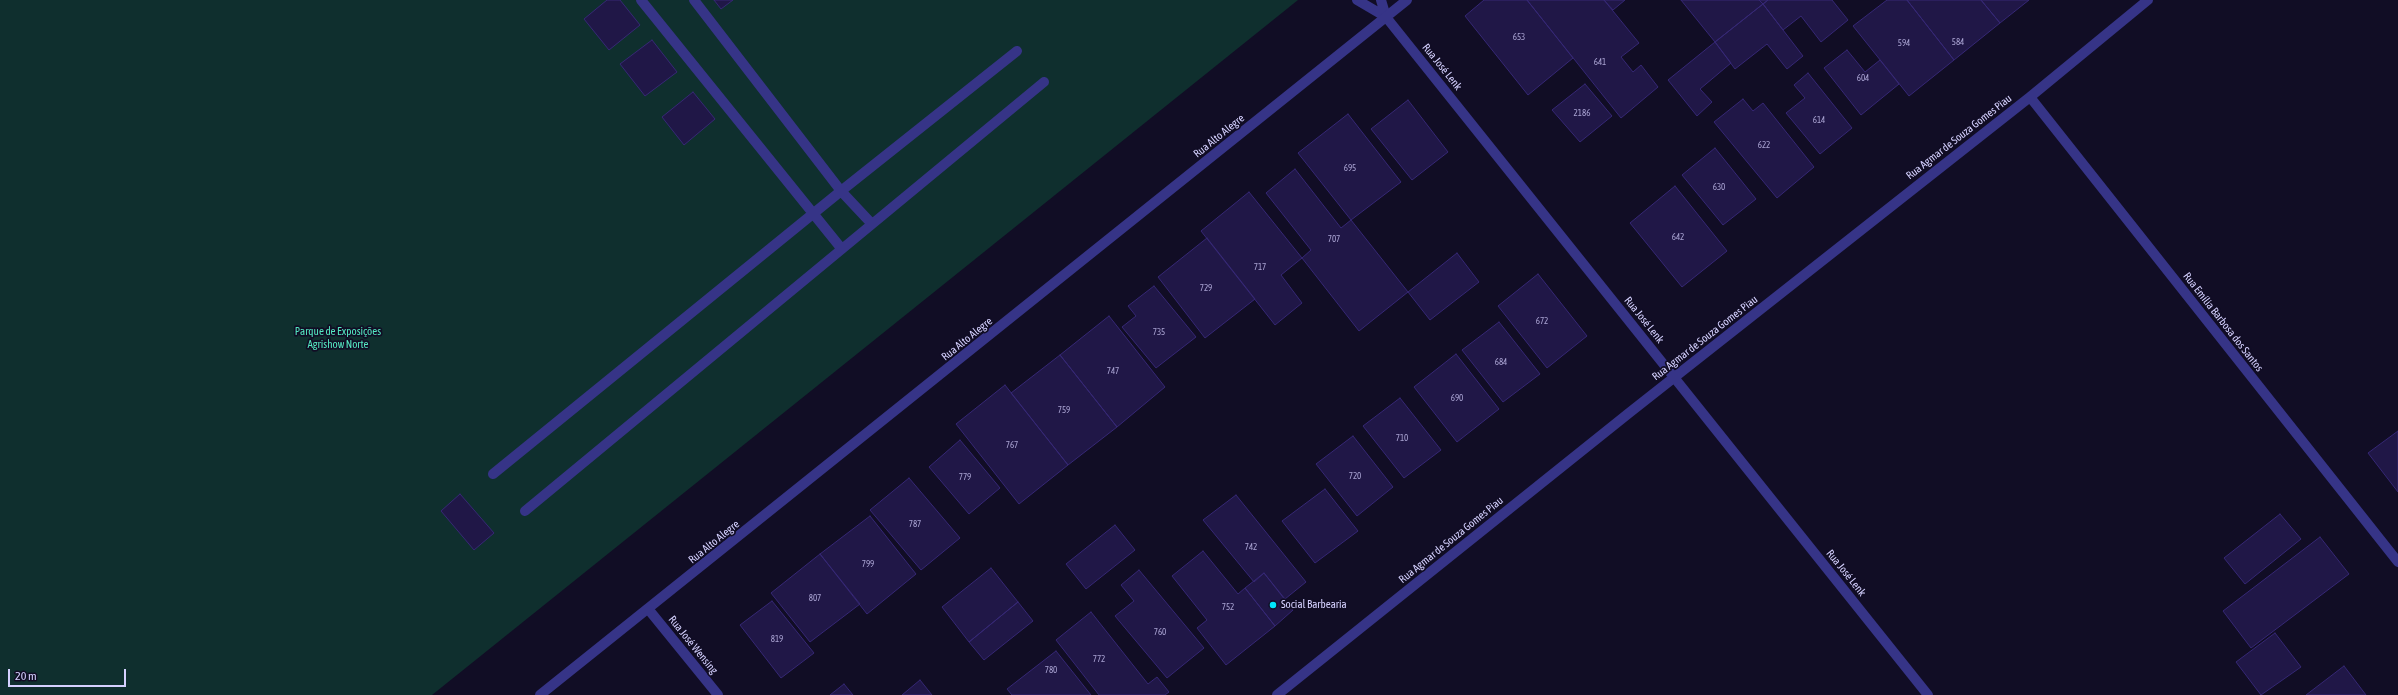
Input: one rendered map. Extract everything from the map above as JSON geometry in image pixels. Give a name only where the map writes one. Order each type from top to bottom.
[{"type":"street","points":[[642,0],[841,248]]},
{"type":"street","points":[[694,0],[841,191],[871,223]]},
{"type":"street","points":[[1357,0],[1386,17]]},
{"type":"street","points":[[1381,0],[1386,17]]},
{"type":"street","name":"Rua Alto Alegre","points":[[540,695],[649,610],[1407,0]]},
{"type":"street","name":"Rua Agmar de Souza Gomes Piau","points":[[1284,693],[1674,377],[2030,97],[2148,0]]},
{"type":"street","name":"Rua José Lenk","points":[[1386,17],[1928,695]]},
{"type":"street","points":[[493,474],[814,215],[841,191],[1017,52]]},
{"type":"street","points":[[525,511],[871,223],[1044,82]]},
{"type":"street","name":"Rua Emília Barbosa dos Santos","points":[[2030,97],[2398,562]]},
{"type":"street","name":"Rua José Wensing","points":[[649,610],[718,695]]},
{"type":"green space","name":"Parque de Exposições Agrishow Norte","points":[[0,0],[1298,0],[432,695],[0,695]]},
{"type":"building","points":[[607,0],[620,0],[640,25],[609,50],[584,19]]},
{"type":"building","points":[[714,0],[733,0],[721,9]]},
{"type":"building","points":[[1484,0],[1527,0],[1573,58],[1528,95],[1465,16]]},
{"type":"building","points":[[1527,0],[1604,0],[1639,43],[1621,57],[1633,72],[1641,65],[1658,87],[1621,118]]},
{"type":"building","points":[[1604,0],[1625,0],[1613,10]]},
{"type":"building","points":[[1681,0],[1759,0],[1763,4],[1715,42]]},
{"type":"building","points":[[1759,0],[1768,0],[1763,4]]},
{"type":"building","points":[[1768,0],[1832,0],[1848,20],[1821,42],[1801,16],[1783,30],[1763,4]]},
{"type":"building","points":[[1887,0],[1907,0],[1954,60],[1909,96],[1853,26]]},
{"type":"building","points":[[1907,0],[1981,0],[2000,23],[1954,60]]},
{"type":"building","points":[[1981,0],[2029,0],[2000,23]]},
{"type":"building","points":[[1763,4],[1803,56],[1787,69],[1767,44],[1735,69],[1715,42]]},
{"type":"building","points":[[652,40],[677,72],[645,96],[620,64]]},
{"type":"building","points":[[1715,42],[1731,63],[1700,89],[1712,102],[1697,116],[1668,80]]},
{"type":"building","points":[[1847,50],[1865,72],[1880,60],[1899,84],[1861,115],[1824,68]]},
{"type":"building","points":[[1808,73],[1852,128],[1820,154],[1786,113],[1805,98],[1794,85]]},
{"type":"building","points":[[1585,84],[1612,116],[1580,142],[1552,110]]},
{"type":"building","points":[[693,92],[715,119],[684,145],[662,117]]},
{"type":"building","points":[[1743,99],[1753,111],[1763,103],[1814,167],[1777,198],[1714,122]]},
{"type":"building","points":[[1408,100],[1448,152],[1412,180],[1371,129]]},
{"type":"building","points":[[1348,114],[1401,182],[1351,220],[1298,153]]},
{"type":"building","points":[[1715,148],[1756,199],[1723,225],[1682,175]]},
{"type":"building","points":[[1295,169],[1341,228],[1351,220],[1408,292],[1359,331],[1302,258],[1311,250],[1266,193]]},
{"type":"building","points":[[1675,186],[1727,251],[1682,287],[1630,223]]},
{"type":"building","points":[[1249,192],[1302,258],[1281,275],[1302,303],[1275,325],[1201,231]]},
{"type":"building","points":[[1207,238],[1255,299],[1205,338],[1158,277]]},
{"type":"building","points":[[1457,253],[1479,282],[1430,320],[1408,292]]},
{"type":"building","points":[[1538,274],[1587,336],[1547,368],[1498,306]]},
{"type":"building","points":[[1154,286],[1196,337],[1156,368],[1122,327],[1136,316],[1128,306]]},
{"type":"building","points":[[1109,316],[1165,387],[1117,427],[1060,355]]},
{"type":"building","points":[[1499,322],[1540,374],[1503,402],[1462,350]]},
{"type":"building","points":[[1456,354],[1499,409],[1457,442],[1414,387]]},
{"type":"building","points":[[1060,355],[1117,427],[1068,465],[1011,393]]},
{"type":"building","points":[[1005,385],[1068,465],[1019,504],[956,424]]},
{"type":"building","points":[[1400,398],[1441,450],[1404,478],[1363,426]]},
{"type":"building","points":[[2398,431],[2398,492],[2368,453]]},
{"type":"building","points":[[1353,436],[1393,487],[1357,516],[1316,464]]},
{"type":"building","points":[[960,440],[1000,488],[969,514],[929,467]]},
{"type":"building","points":[[909,478],[960,538],[921,570],[870,510]]},
{"type":"building","points":[[1325,489],[1358,531],[1315,563],[1282,521]]},
{"type":"building","points":[[460,494],[494,533],[474,550],[441,511]]},
{"type":"building","points":[[1236,495],[1306,582],[1285,599],[1264,573],[1254,582],[1203,520]]},
{"type":"building","points":[[2280,514],[2301,539],[2245,584],[2224,558]]},
{"type":"building","points":[[870,516],[916,574],[867,614],[820,554]]},
{"type":"building","points":[[1115,525],[1135,550],[1086,589],[1066,564]]},
{"type":"building","points":[[2320,537],[2349,574],[2251,648],[2223,611]]},
{"type":"building","points":[[1203,551],[1238,594],[1245,588],[1275,626],[1226,665],[1197,628],[1207,620],[1172,576]]},
{"type":"building","points":[[820,554],[860,604],[810,642],[771,593]]},
{"type":"building","points":[[991,568],[1018,602],[969,642],[942,607]]},
{"type":"building","points":[[1139,570],[1204,648],[1167,678],[1115,616],[1134,601],[1121,585]]},
{"type":"building","name":"Social Barbearia","points":[[1264,573],[1293,610],[1275,626],[1245,588]]},
{"type":"building","points":[[772,601],[814,653],[781,678],[740,625]]},
{"type":"building","points":[[1018,602],[1033,621],[984,660],[969,642]]},
{"type":"building","points":[[1091,612],[1148,684],[1157,677],[1169,692],[1165,695],[1099,695],[1056,640]]},
{"type":"building","points":[[2275,633],[2301,667],[2261,695],[2236,662]]},
{"type":"building","points":[[1056,651],[1091,695],[1012,695],[1007,689]]},
{"type":"building","points":[[2344,666],[2366,695],[2306,695]]},
{"type":"building","points":[[920,680],[932,695],[902,695]]},
{"type":"building","points":[[844,684],[853,695],[830,695]]},
{"type":"place","name":"Social Barbearia","points":[[1273,605]]}]
